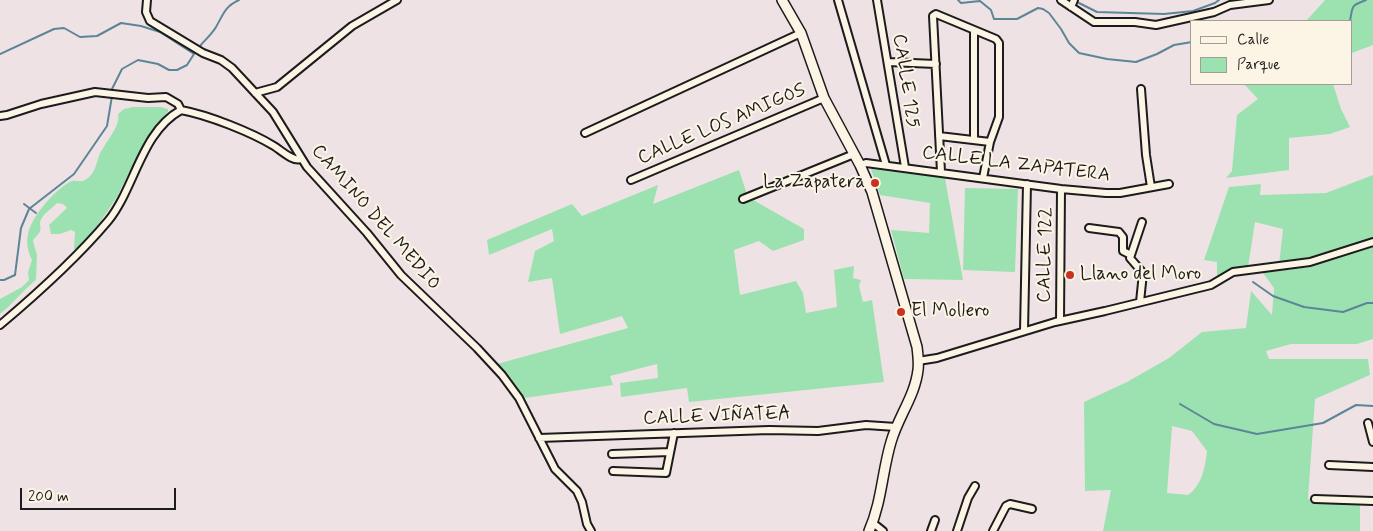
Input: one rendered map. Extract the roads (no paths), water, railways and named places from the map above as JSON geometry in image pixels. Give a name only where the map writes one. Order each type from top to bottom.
[{"type":"main road","points":[[782,0],[801,34],[824,98],[860,165],[872,192],[917,347],[918,361],[913,391],[896,427],[887,457],[878,506],[871,527]]},
{"type":"street","name":"CAMINO DEL MEDIO","points":[[147,0],[146,12],[150,21],[203,53],[227,64],[273,112],[302,159],[401,275],[477,348],[502,375],[519,398],[555,469],[577,491],[582,502],[585,519],[591,531]]},
{"type":"street","points":[[255,93],[277,87],[352,26],[396,0]]},
{"type":"street","points":[[838,0],[886,165]]},
{"type":"street","name":"CALLE 125","points":[[877,0],[905,167]]},
{"type":"street","points":[[1060,0],[1094,22],[1135,22],[1156,25],[1214,12],[1230,5],[1269,0]]},
{"type":"street","points":[[1071,7],[1074,0]]},
{"type":"street","points":[[941,172],[933,16],[936,14],[998,40],[999,117],[990,142],[983,178]]},
{"type":"street","points":[[974,30],[974,139]]},
{"type":"street","points":[[585,132],[801,34]]},
{"type":"street","points":[[888,62],[936,64]]},
{"type":"street","points":[[1141,90],[1146,155],[1151,186]]},
{"type":"street","points":[[0,116],[7,116],[41,104],[95,92],[148,98],[166,97],[178,104],[181,110],[220,121],[267,142],[295,159],[302,159]]},
{"type":"street","name":"CALLE LOS AMIGOS","points":[[631,180],[824,98]]},
{"type":"street","points":[[0,325],[64,268],[108,221],[123,198],[150,142],[167,120],[181,110]]},
{"type":"street","points":[[939,136],[990,142]]},
{"type":"street","points":[[743,200],[854,154]]},
{"type":"street","name":"CALLE LA ZAPATERA","points":[[860,165],[866,162],[1061,189],[1120,193],[1169,184]]},
{"type":"street","points":[[1024,331],[1027,184]]},
{"type":"street","name":"CALLE 122","points":[[1060,321],[1061,189]]},
{"type":"street","points":[[1140,302],[1143,273],[1132,261],[1131,255],[1142,222]]},
{"type":"street","points":[[1089,228],[1120,232],[1123,237],[1123,251],[1131,255]]},
{"type":"street","points":[[918,361],[937,358],[1060,321],[1211,284],[1233,272],[1310,262],[1373,242]]},
{"type":"street","points":[[1368,423],[1373,442]]},
{"type":"street","name":"CALLE VIÑATEA","points":[[539,438],[785,429],[818,431],[866,425],[896,427]]},
{"type":"street","points":[[614,471],[666,473],[674,433]]},
{"type":"street","points":[[612,454],[670,452]]},
{"type":"street","points":[[1329,466],[1373,467]]},
{"type":"street","points":[[957,531],[968,498],[975,486]]},
{"type":"street","points":[[1315,499],[1373,501]]},
{"type":"street","points":[[993,531],[1006,506],[1010,504],[1032,509]]},
{"type":"street","points":[[931,531],[935,520]]},
{"type":"street","points":[[871,527],[883,531]]},
{"type":"waterway","points":[[200,46],[214,30],[227,8],[239,0]]},
{"type":"waterway","points":[[958,0],[961,3],[980,1],[991,10],[994,19],[1017,19],[1038,8],[1043,9],[1049,13],[1069,43],[1079,53],[1107,59],[1136,62],[1174,45],[1190,42]]},
{"type":"waterway","points":[[1079,3],[1097,12],[1164,14],[1193,11],[1219,0]]},
{"type":"waterway","points":[[1350,20],[1353,7],[1366,0]]},
{"type":"waterway","points":[[0,54],[54,29],[64,28],[80,37],[97,36],[121,23],[141,26],[160,32],[194,54],[187,65],[177,70],[169,70],[158,64],[138,60],[122,69],[111,91]]},
{"type":"waterway","points":[[0,280],[15,275],[21,228],[29,209],[74,174],[107,126],[112,96]]},
{"type":"waterway","points":[[24,204],[36,213]]},
{"type":"waterway","points":[[1253,282],[1273,296],[1304,307],[1343,312],[1367,303],[1373,303]]},
{"type":"waterway","points":[[1180,404],[1214,424],[1257,434],[1323,423],[1356,405],[1373,406]]},
{"type":"place","name":"La Zapatera","points":[[875,183]]},
{"type":"place","name":"Llano del Moro","points":[[1070,275]]},
{"type":"place","name":"El Mollero","points":[[901,312]]}]
